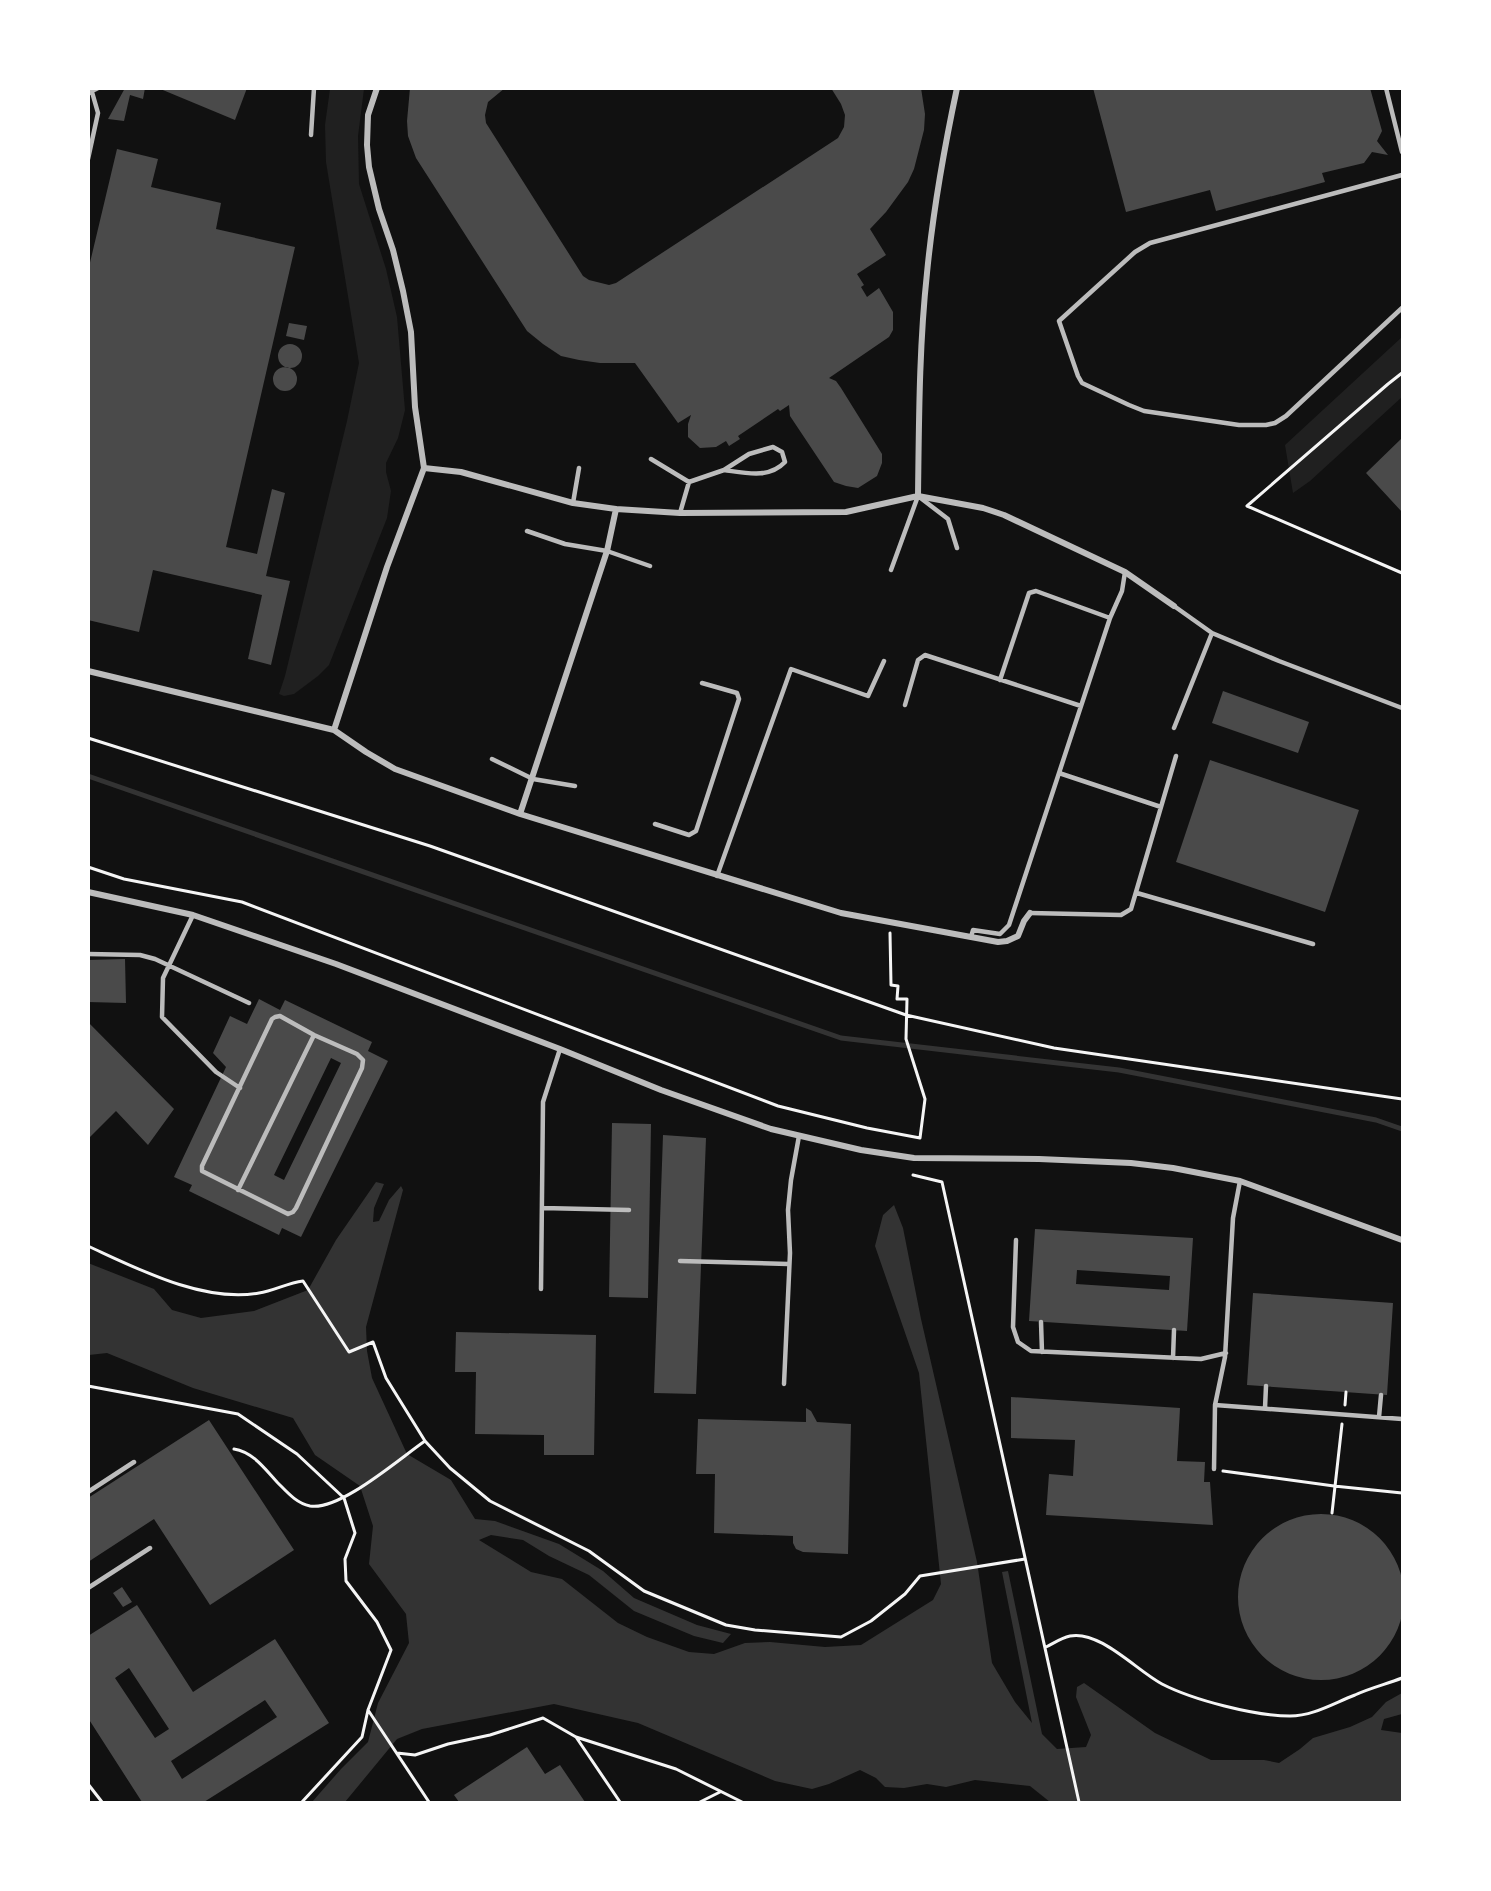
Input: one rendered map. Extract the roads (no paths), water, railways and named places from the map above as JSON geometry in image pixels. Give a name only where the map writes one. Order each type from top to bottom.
[{"type":"street","points":[[334,730],[387,567],[424,468],[415,407],[409,322],[393,250],[379,209],[369,167],[368,115],[377,88]]},
{"type":"street","points":[[918,496],[919,386],[927,274],[938,191],[957,88]]},
{"type":"street","points":[[424,468],[461,472],[573,503],[616,509],[680,513],[846,512],[918,496],[983,508],[1004,515],[1125,572],[1174,606]]},
{"type":"street","points":[[520,814],[607,551],[616,509]]},
{"type":"street","points":[[88,671],[334,730],[395,769],[520,814],[841,913],[971,937],[1007,941],[1018,936],[1030,913]]},
{"type":"street","points":[[88,892],[193,915],[336,964],[561,1049],[661,1090],[771,1130],[861,1150],[915,1158],[1039,1159],[1131,1163],[1173,1168],[1240,1181],[1402,1240]]},
{"type":"lane","points":[[88,159],[98,113],[90,92],[98,88]]},
{"type":"lane","points":[[311,135],[314,88]]},
{"type":"lane","points":[[1386,88],[1402,152]]},
{"type":"lane","points":[[1402,175],[1150,243],[1135,252],[1059,321],[1078,376],[1087,387],[1144,411],[1252,426],[1275,423],[1286,416],[1402,308]]},
{"type":"lane","points":[[689,482],[724,470],[749,454],[773,447],[782,452],[785,462],[777,470],[753,474],[724,470]]},
{"type":"lane","points":[[651,459],[689,482]]},
{"type":"lane","points":[[573,503],[579,468]]},
{"type":"lane","points":[[680,513],[689,482]]},
{"type":"lane","points":[[891,570],[918,496],[948,519],[957,548]]},
{"type":"lane","points":[[527,531],[565,544],[607,551],[650,567]]},
{"type":"lane","points":[[971,937],[973,930],[1000,934],[1009,924],[1080,706],[1110,618],[1122,591],[1125,572]]},
{"type":"lane","points":[[1000,680],[1029,593],[1036,591],[1110,618]]},
{"type":"lane","points":[[1174,606],[1212,633],[1402,708]]},
{"type":"lane","points":[[1174,728],[1212,633]]},
{"type":"lane","points":[[905,705],[918,660],[925,655],[1080,706]]},
{"type":"lane","points":[[717,876],[791,669],[868,696],[884,661]]},
{"type":"lane","points":[[655,824],[689,835],[696,831],[739,699],[737,693],[702,683]]},
{"type":"lane","points":[[1030,913],[1121,915],[1131,909],[1176,756]]},
{"type":"lane","points":[[492,759],[533,778],[575,786]]},
{"type":"lane","points":[[1059,772],[1161,807]]},
{"type":"lane","points":[[1137,893],[1313,944]]},
{"type":"lane","points":[[193,915],[163,978],[162,1017],[216,1072],[240,1088]]},
{"type":"lane","points":[[88,954],[140,954],[169,965],[249,1003]]},
{"type":"lane","points":[[280,1016],[314,1035],[357,1054],[363,1060],[362,1068],[293,1212],[288,1214],[202,1171],[202,1166],[240,1088],[272,1019],[275,1017],[280,1016]]},
{"type":"lane","points":[[238,1190],[314,1035]]},
{"type":"lane","points":[[541,1289],[543,1102],[561,1049]]},
{"type":"lane","points":[[784,1384],[789,1191],[799,1136]]},
{"type":"lane","points":[[1214,1469],[1215,1405],[1226,1353],[1233,1218],[1240,1181]]},
{"type":"lane","points":[[543,1208],[629,1210]]},
{"type":"lane","points":[[1016,1240],[1013,1327],[1018,1342],[1031,1351],[1201,1359],[1226,1353]]},
{"type":"lane","points":[[680,1261],[788,1264]]},
{"type":"lane","points":[[1041,1322],[1042,1352]]},
{"type":"lane","points":[[1173,1358],[1174,1330]]},
{"type":"lane","points":[[1264,1408],[1266,1386]]},
{"type":"lane","points":[[1379,1417],[1381,1395]]},
{"type":"lane","points":[[1215,1405],[1402,1419]]},
{"type":"lane","points":[[88,1492],[134,1462]]},
{"type":"lane","points":[[88,1588],[150,1548]]},
{"type":"waterway","points":[[88,776],[841,1038],[1119,1070],[1376,1120],[1402,1129]]}]
